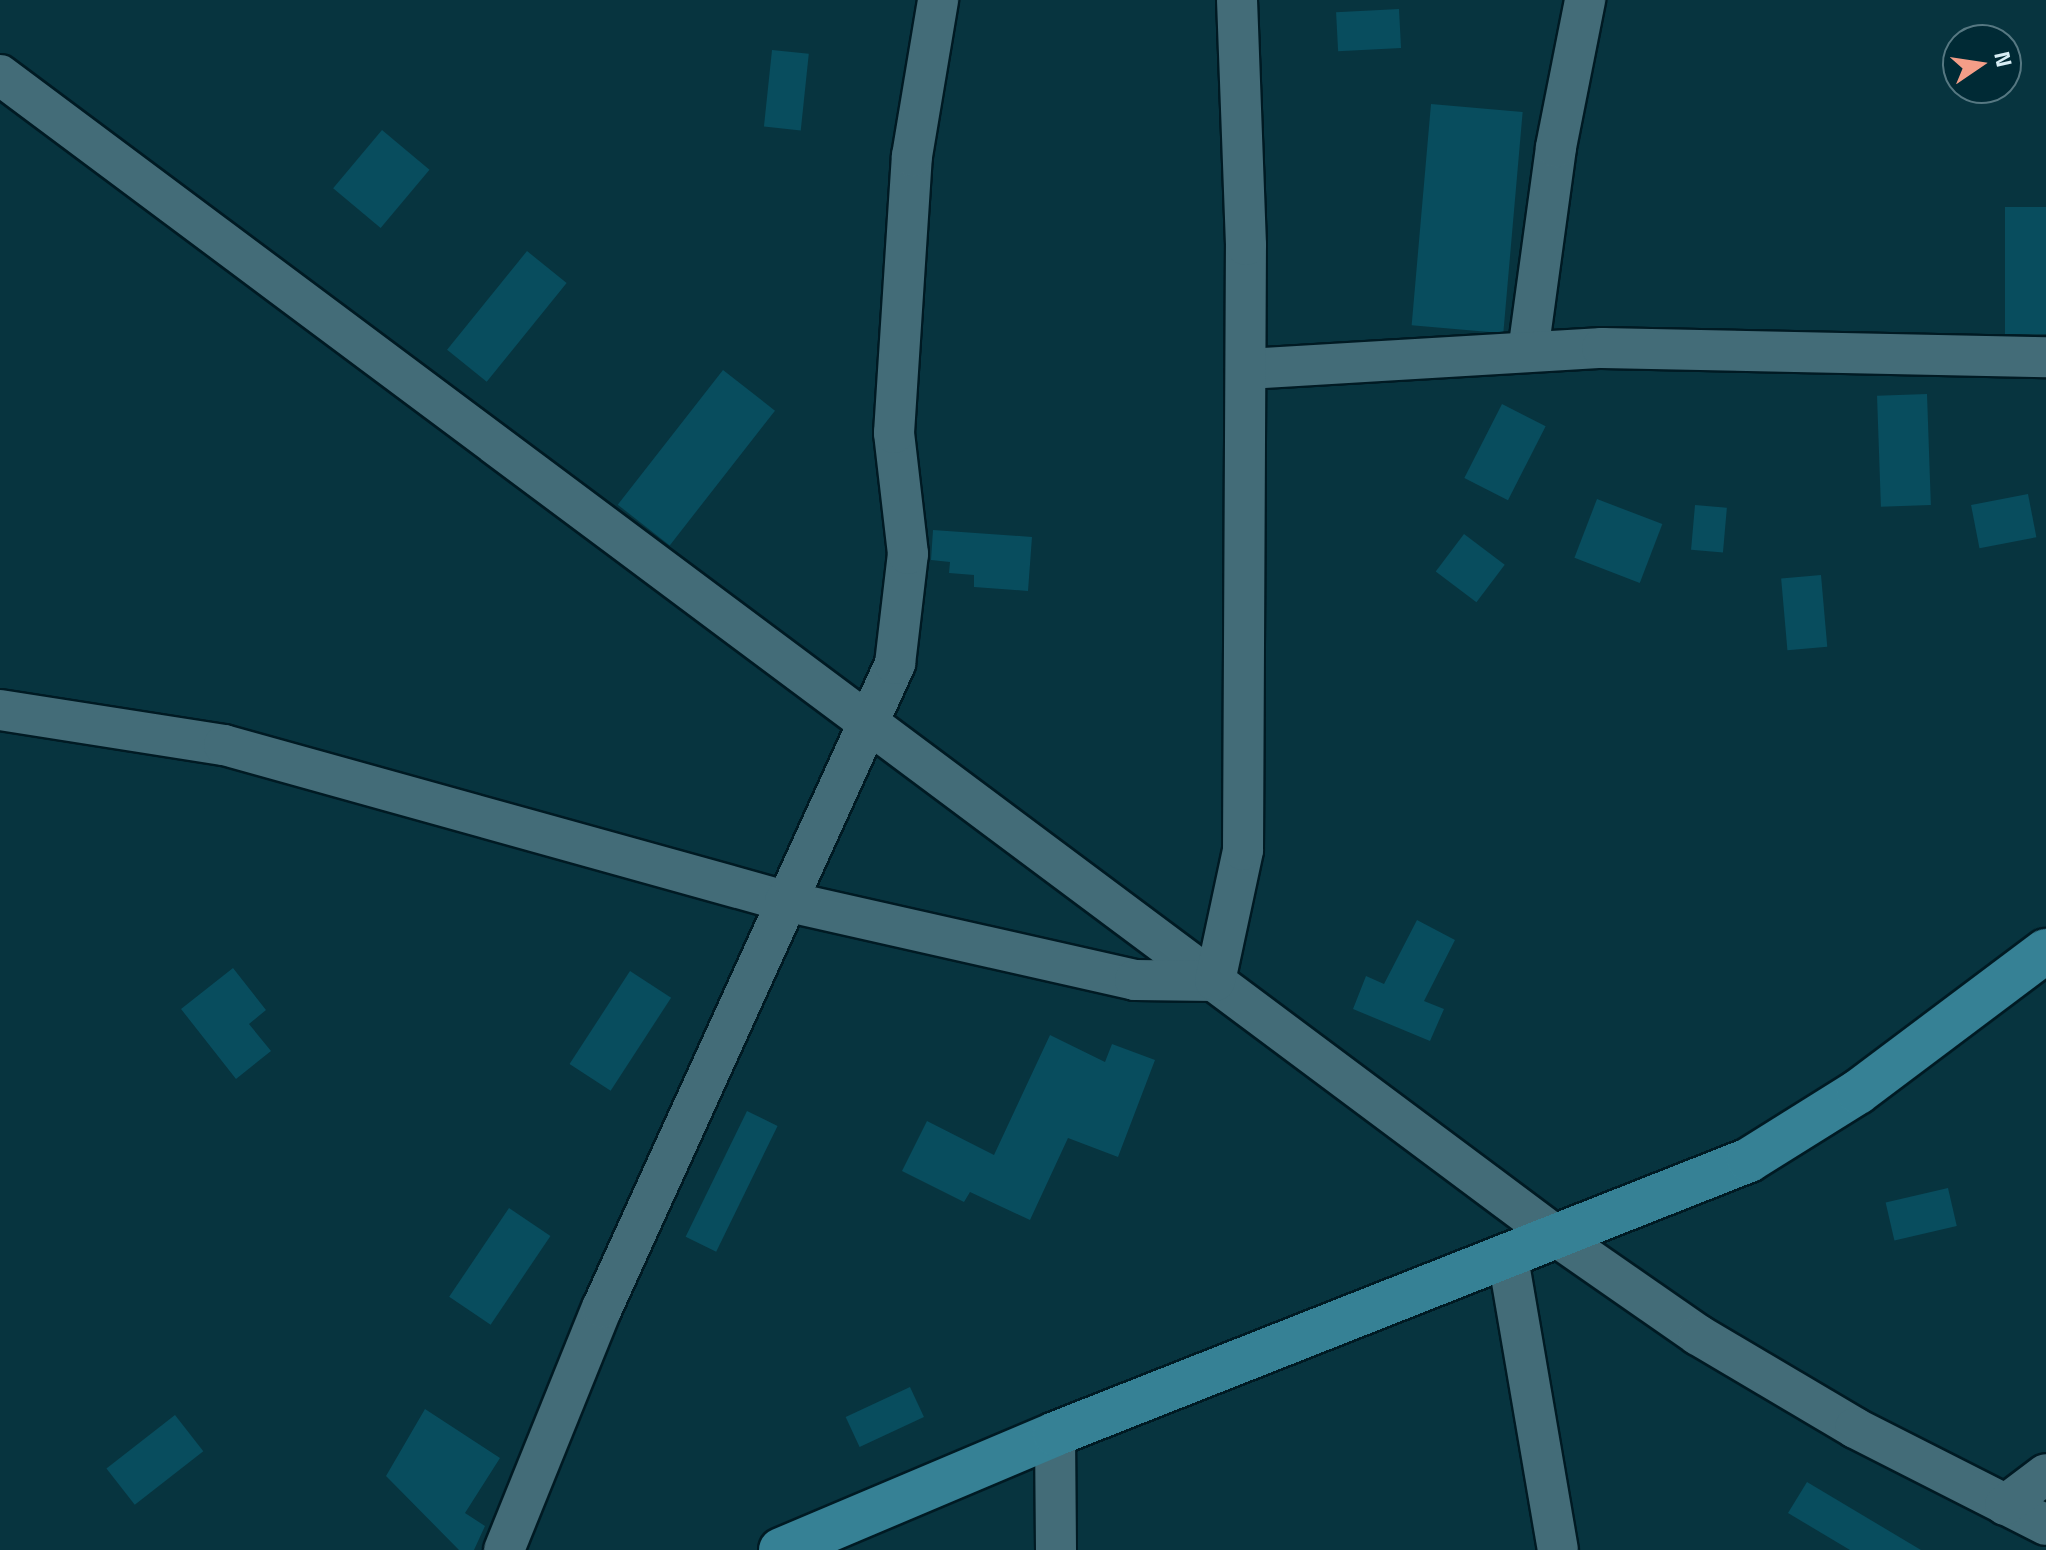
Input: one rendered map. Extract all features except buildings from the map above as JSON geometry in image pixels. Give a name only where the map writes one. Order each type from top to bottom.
[{"type":"main road","points":[[781,1550],[1055,1434],[1560,1239],[1749,1160],[1858,1092],[2046,951]]},
{"type":"street","points":[[504,1550],[602,1308],[895,664],[905,609],[908,554],[894,433],[912,156],[938,0]]},
{"type":"street","points":[[1215,981],[1243,850],[1247,369],[1237,0]]},
{"type":"street","points":[[1528,352],[1556,147],[1585,0]]},
{"type":"street","points":[[0,75],[1560,1239],[1698,1335],[1855,1428],[2046,1525]]},
{"type":"street","points":[[1247,369],[1528,352],[2046,357]]},
{"type":"street","points":[[0,710],[224,745],[785,901],[1135,980],[1215,981]]},
{"type":"street","points":[[1508,1258],[1558,1550]]},
{"type":"street","points":[[1055,1434],[1056,1550]]},
{"type":"street","points":[[2005,1505],[2046,1474]]}]
